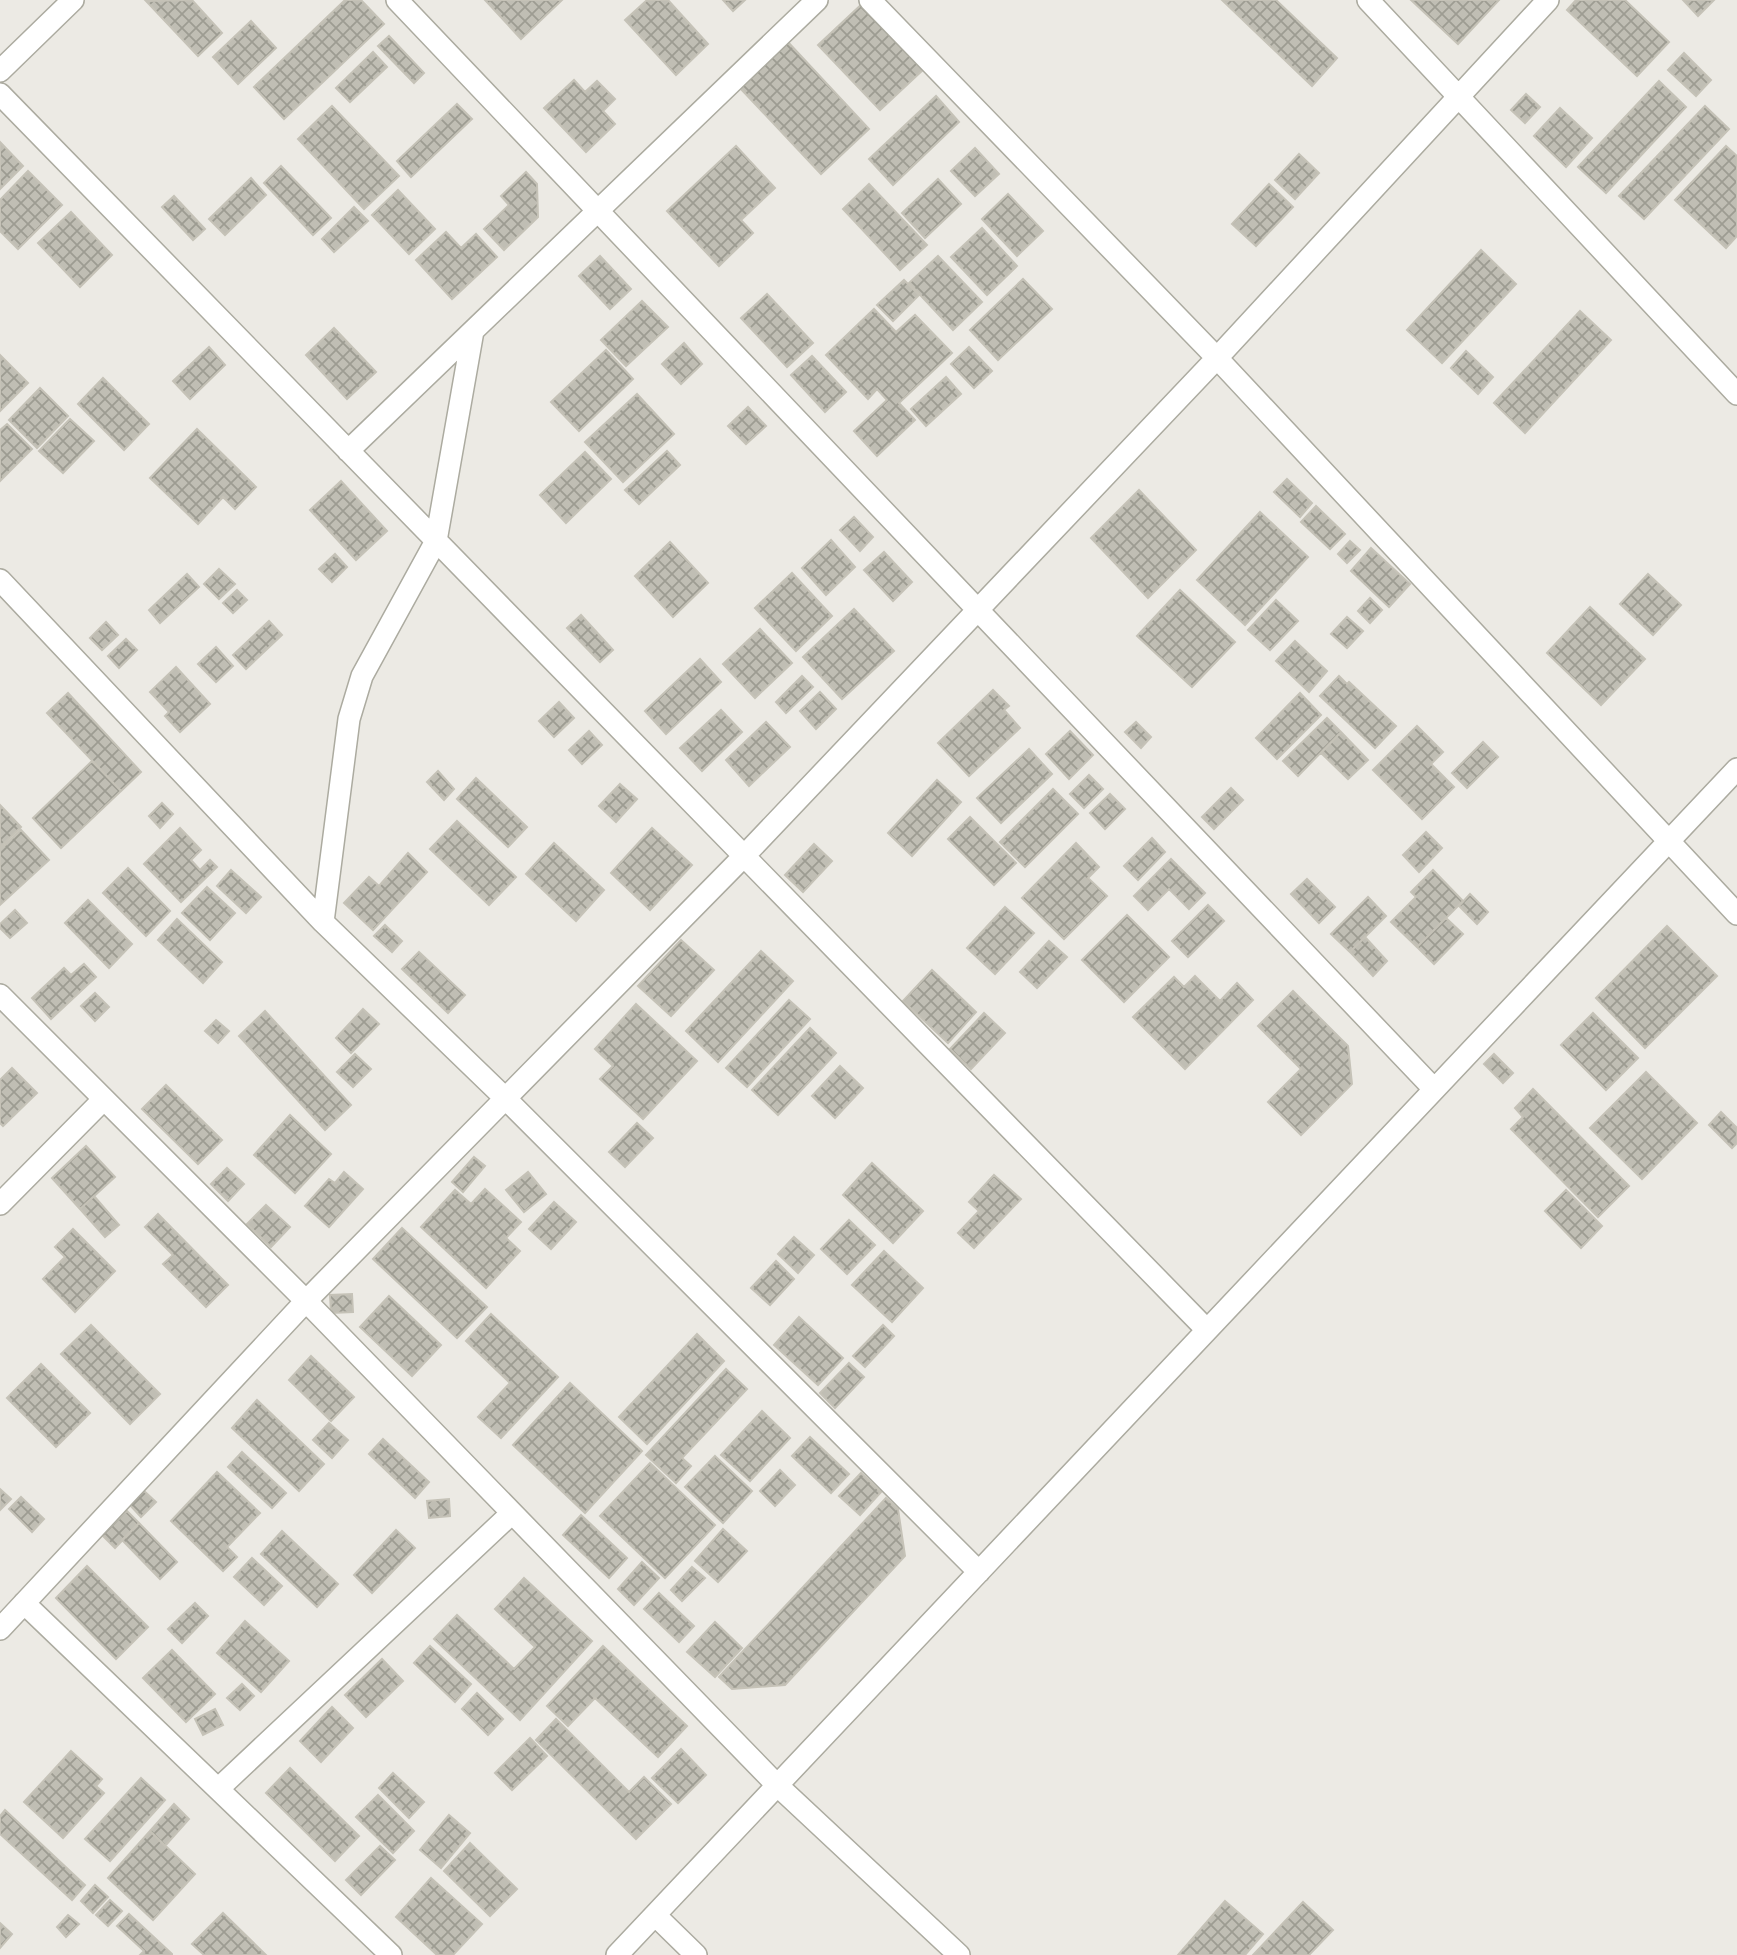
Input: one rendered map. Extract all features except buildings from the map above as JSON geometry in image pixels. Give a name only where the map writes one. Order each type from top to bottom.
[{"type":"street","points":[[0,71],[73,0]]},
{"type":"street","points":[[397,0],[1434,1089]]},
{"type":"street","points":[[348,451],[817,0]]},
{"type":"street","points":[[870,0],[1217,358],[1737,914]]},
{"type":"street","points":[[1368,0],[1737,394]]},
{"type":"street","points":[[0,1629],[306,1301],[507,1100],[744,856],[1217,358],[1548,0]]},
{"type":"street","points":[[0,94],[1207,1330]]},
{"type":"street","points":[[323,922],[349,719],[362,676],[436,541],[473,331]]},
{"type":"street","points":[[0,580],[323,922],[507,1100],[979,1572]]},
{"type":"street","points":[[617,1955],[1737,769]]},
{"type":"street","points":[[0,995],[306,1301],[777,1785],[959,1955]]},
{"type":"street","points":[[0,1204],[103,1100]]},
{"type":"street","points":[[218,1789],[512,1513]]},
{"type":"street","points":[[24,1603],[391,1955]]},
{"type":"street","points":[[655,1915],[696,1955]]}]
